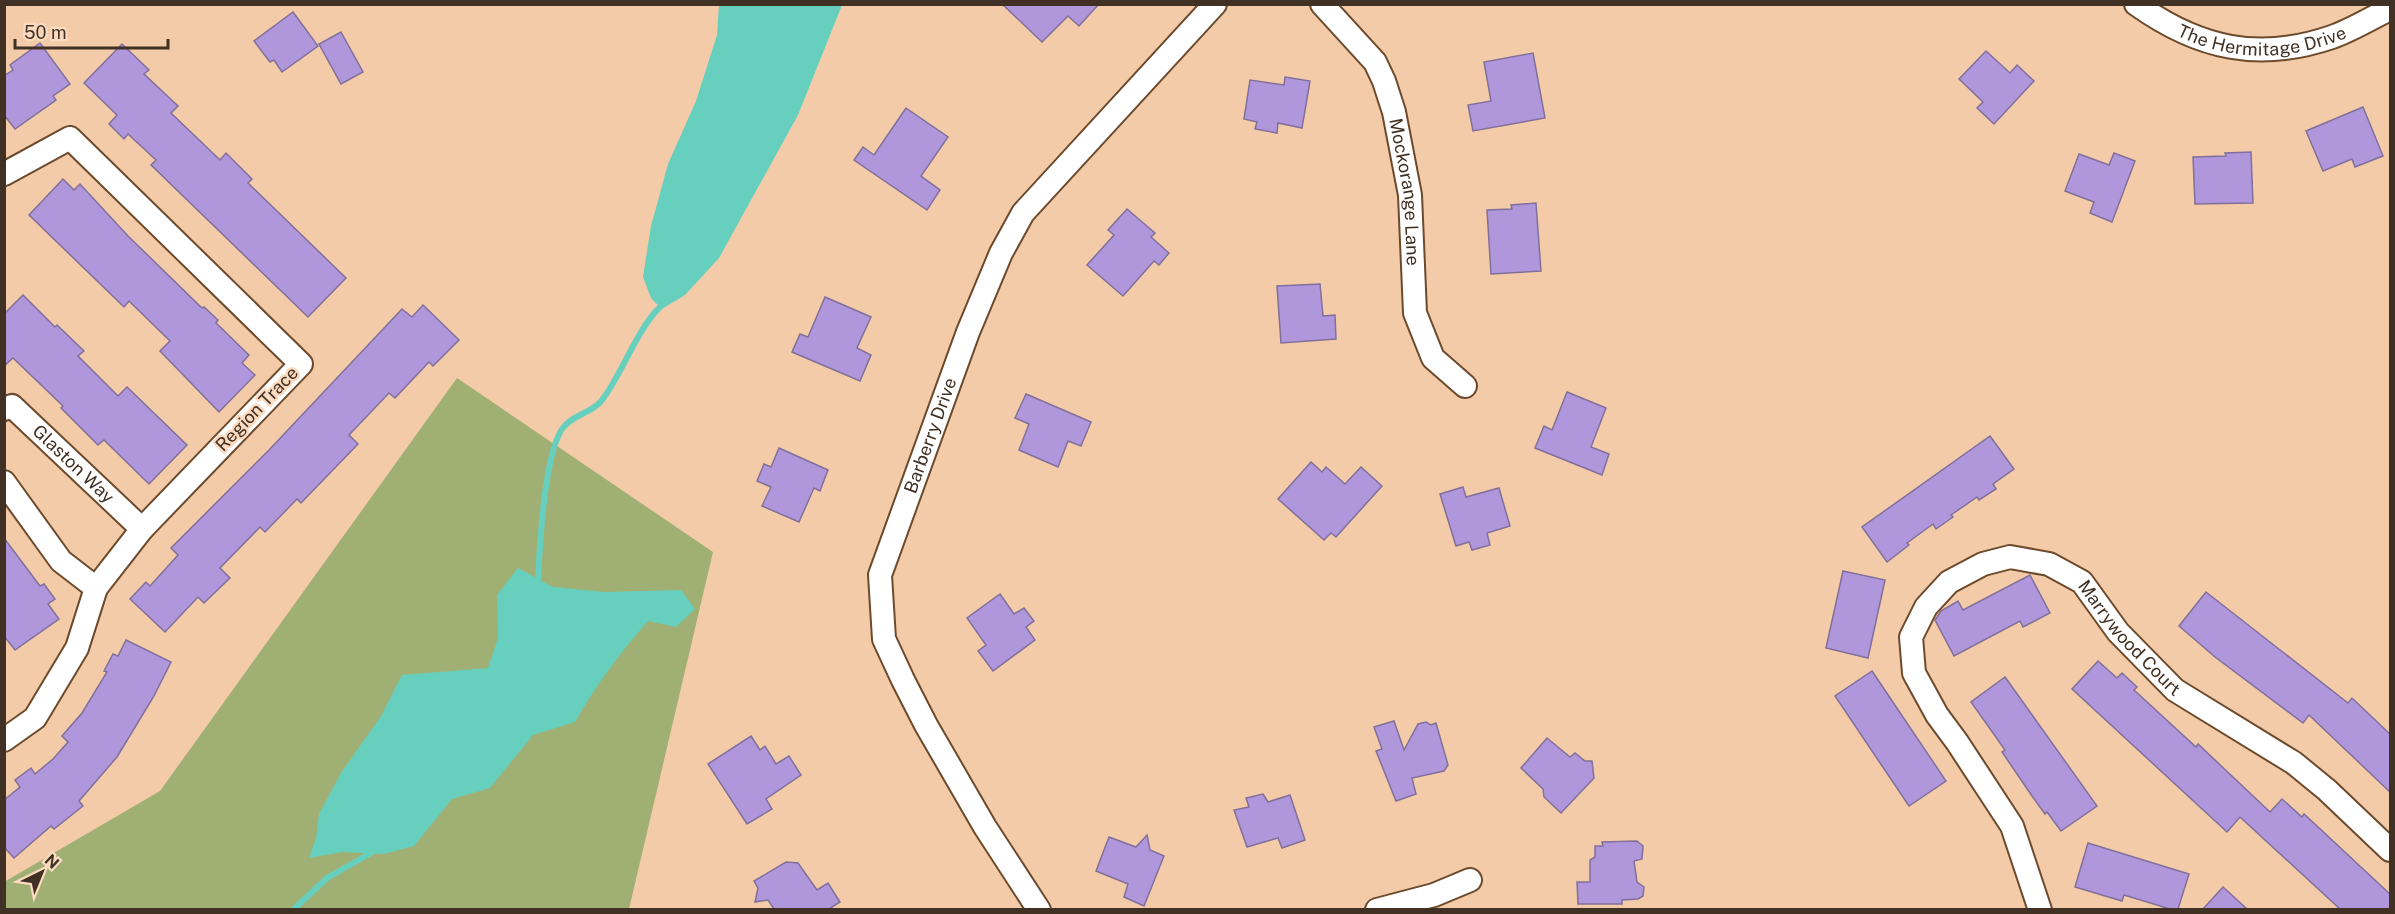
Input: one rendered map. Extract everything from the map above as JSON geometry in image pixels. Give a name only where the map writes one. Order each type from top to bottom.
[{"type":"street","name":"Barberry Drive","points":[[1039,909],[980,817],[926,725],[903,680],[884,639],[880,575],[968,332],[1001,253],[1023,213],[1215,4]]},
{"type":"street","name":"Mockorange Lane","points":[[1322,4],[1375,62],[1384,81],[1394,112],[1410,195],[1416,313],[1432,358],[1465,386]]},
{"type":"street","name":"The Hermitage Drive","points":[[2136,4],[2159,20],[2200,40],[2245,50],[2276,50],[2306,45],[2334,36],[2391,9]]},
{"type":"street","name":"Region Trace","points":[[4,174],[70,138],[301,364],[142,529],[96,588],[77,648],[35,718],[4,740]]},
{"type":"street","name":"Glaston Way","points":[[4,410],[12,406],[142,529]]},
{"type":"street","points":[[4,482],[61,561],[96,588]]},
{"type":"street","name":"Marrywood Court","points":[[2040,909],[2012,826],[1937,715],[1914,673],[1911,646],[1911,637],[1926,607],[1949,582],[1983,564],[2010,557],[2049,564],[2082,582],[2118,632],[2175,690],[2294,763],[2391,849]]},
{"type":"street","points":[[1377,909],[1434,895],[1470,880]]},
{"type":"green space","points":[[457,378],[713,552],[629,909],[5,910],[4,882],[160,791]]},
{"type":"water","points":[[719,5],[842,5],[798,115],[719,258],[685,295],[662,309],[651,298],[643,277],[651,226],[668,164],[696,101],[717,35]]},
{"type":"water","points":[[518,568],[553,587],[605,592],[681,590],[695,609],[676,627],[648,621],[627,645],[575,722],[533,735],[490,788],[452,799],[414,846],[384,854],[342,852],[309,858],[316,838],[319,814],[341,773],[381,716],[402,675],[488,668],[498,638],[497,595]]},
{"type":"building","points":[[1002,4],[1099,4],[1079,26],[1068,16],[1042,42]]},
{"type":"building","points":[[293,12],[318,46],[282,72],[274,60],[270,62],[254,41]]},
{"type":"building","points":[[341,32],[363,72],[341,84],[319,44]]},
{"type":"building","points":[[40,43],[70,84],[53,96],[56,100],[15,129],[4,115],[4,76],[13,70],[10,65]]},
{"type":"building","points":[[122,44],[149,70],[144,74],[178,106],[171,113],[220,160],[226,153],[252,179],[248,183],[346,278],[308,317],[151,165],[156,160],[128,134],[124,139],[109,124],[117,115],[84,83]]},
{"type":"building","points":[[1986,51],[2010,73],[2017,65],[2034,81],[1994,124],[1977,108],[1983,102],[1959,79]]},
{"type":"building","points":[[1533,53],[1545,118],[1473,131],[1468,105],[1491,101],[1484,62]]},
{"type":"building","points":[[1285,77],[1310,81],[1302,128],[1278,123],[1277,133],[1255,129],[1257,122],[1244,119],[1250,80],[1284,85]]},
{"type":"building","points":[[2363,107],[2383,156],[2355,167],[2352,159],[2323,171],[2306,131]]},
{"type":"building","points":[[906,108],[948,137],[921,176],[940,190],[927,210],[854,160],[863,147],[874,155]]},
{"type":"building","points":[[2251,152],[2253,203],[2195,204],[2193,157],[2226,156],[2225,153]]},
{"type":"building","points":[[2114,153],[2135,161],[2112,222],[2090,213],[2094,202],[2065,191],[2079,154],[2109,165]]},
{"type":"building","points":[[63,179],[74,190],[80,184],[128,236],[202,308],[204,307],[218,320],[216,323],[249,355],[242,363],[255,375],[219,412],[160,351],[170,341],[129,301],[124,307],[29,215]]},
{"type":"building","points":[[1536,203],[1541,271],[1491,274],[1487,210],[1512,209],[1511,205]]},
{"type":"building","points":[[1127,209],[1155,233],[1151,237],[1169,253],[1159,265],[1154,261],[1123,296],[1087,265],[1114,235],[1108,230]]},
{"type":"building","points":[[1320,284],[1323,316],[1335,315],[1336,339],[1281,343],[1277,286]]},
{"type":"building","points":[[23,295],[55,327],[57,325],[84,351],[78,356],[118,396],[127,387],[187,445],[149,484],[104,440],[98,445],[61,408],[63,406],[13,358],[4,366],[4,314]]},
{"type":"building","points":[[825,297],[871,317],[857,348],[871,355],[860,381],[792,352],[800,334],[808,337]]},
{"type":"building","points":[[423,305],[459,340],[433,366],[429,362],[395,398],[389,393],[349,435],[358,444],[301,503],[297,499],[265,532],[260,527],[220,568],[230,578],[204,603],[198,597],[165,632],[130,599],[146,582],[150,586],[178,555],[171,548],[269,450],[402,309],[412,317]]},
{"type":"building","points":[[1567,392],[1606,408],[1591,447],[1609,454],[1602,475],[1535,448],[1544,426],[1552,430]]},
{"type":"building","points":[[1026,394],[1091,422],[1081,446],[1068,441],[1058,467],[1019,450],[1029,424],[1015,418]]},
{"type":"building","points":[[1990,436],[2014,469],[1993,484],[1996,489],[1979,500],[1977,497],[1951,515],[1953,517],[1936,529],[1933,524],[1907,543],[1909,545],[1887,562],[1862,527]]},
{"type":"building","points":[[779,448],[828,470],[820,491],[814,488],[799,522],[762,506],[771,487],[757,481],[764,464],[771,467]]},
{"type":"building","points":[[1311,462],[1322,472],[1326,467],[1345,484],[1361,467],[1382,486],[1336,537],[1331,533],[1324,540],[1278,499]]},
{"type":"building","points":[[1463,487],[1466,497],[1499,488],[1510,526],[1487,533],[1490,545],[1472,550],[1469,542],[1456,546],[1440,494]]},
{"type":"building","points":[[4,538],[40,586],[44,584],[55,599],[48,604],[59,619],[15,650],[4,636]]},
{"type":"building","points":[[1843,571],[1885,580],[1868,658],[1826,648]]},
{"type":"building","points":[[2030,575],[2050,613],[2023,627],[2020,621],[1954,656],[1935,620],[1941,611],[1958,601],[1963,610]]},
{"type":"building","points":[[2206,592],[2348,703],[2352,698],[2391,735],[2391,793],[2309,715],[2303,723],[2215,657],[2179,626]]},
{"type":"building","points":[[1000,594],[1014,614],[1024,608],[1034,621],[1026,627],[1035,640],[993,671],[978,651],[986,645],[967,618]]},
{"type":"building","points":[[126,640],[171,662],[154,696],[117,757],[79,801],[83,806],[54,829],[51,826],[14,858],[4,847],[4,800],[20,787],[15,780],[31,768],[35,774],[68,742],[62,736],[82,713],[107,672],[104,671],[113,654],[118,656]]},
{"type":"building","points":[[2098,661],[2117,678],[2122,673],[2137,687],[2134,690],[2196,747],[2198,744],[2270,812],[2282,799],[2302,817],[2304,814],[2391,895],[2391,909],[2340,909],[2240,817],[2227,832],[2072,689]]},
{"type":"building","points":[[1872,671],[1946,781],[1909,806],[1835,696]]},
{"type":"building","points":[[2005,677],[2097,806],[2061,831],[2032,796],[2002,752],[2005,750],[1971,702]]},
{"type":"building","points":[[1394,721],[1404,750],[1418,724],[1436,723],[1448,765],[1444,771],[1412,778],[1416,794],[1396,801],[1376,751],[1382,749],[1374,727]]},
{"type":"building","points":[[751,736],[760,750],[765,746],[776,764],[789,756],[801,775],[766,799],[772,809],[747,824],[708,764]]},
{"type":"building","points":[[1547,738],[1570,757],[1575,753],[1585,761],[1592,761],[1594,778],[1561,813],[1544,797],[1543,789],[1521,768]]},
{"type":"building","points":[[1263,794],[1268,802],[1290,795],[1305,840],[1282,848],[1278,838],[1247,847],[1234,810],[1249,807],[1246,798]]},
{"type":"building","points":[[1147,835],[1150,850],[1164,856],[1144,906],[1124,897],[1128,884],[1096,871],[1109,837],[1136,847]]},
{"type":"building","points":[[1637,841],[1643,846],[1642,859],[1634,861],[1637,882],[1644,887],[1643,896],[1638,899],[1622,900],[1622,904],[1578,904],[1577,882],[1590,882],[1590,860],[1595,857],[1595,846],[1603,846],[1602,842]]},
{"type":"building","points":[[2088,843],[2189,874],[2178,909],[2170,909],[2124,895],[2122,901],[2075,887]]},
{"type":"building","points":[[786,862],[798,863],[817,890],[828,883],[840,902],[829,909],[774,909],[768,900],[755,902],[758,888],[754,881]]},
{"type":"building","points":[[2223,887],[2247,909],[2203,909]]},
{"type":"waterway","points":[[538,579],[544,501],[556,442],[566,424],[602,400],[644,327],[660,307]]},
{"type":"waterway","points":[[293,910],[327,878],[371,853]]}]
